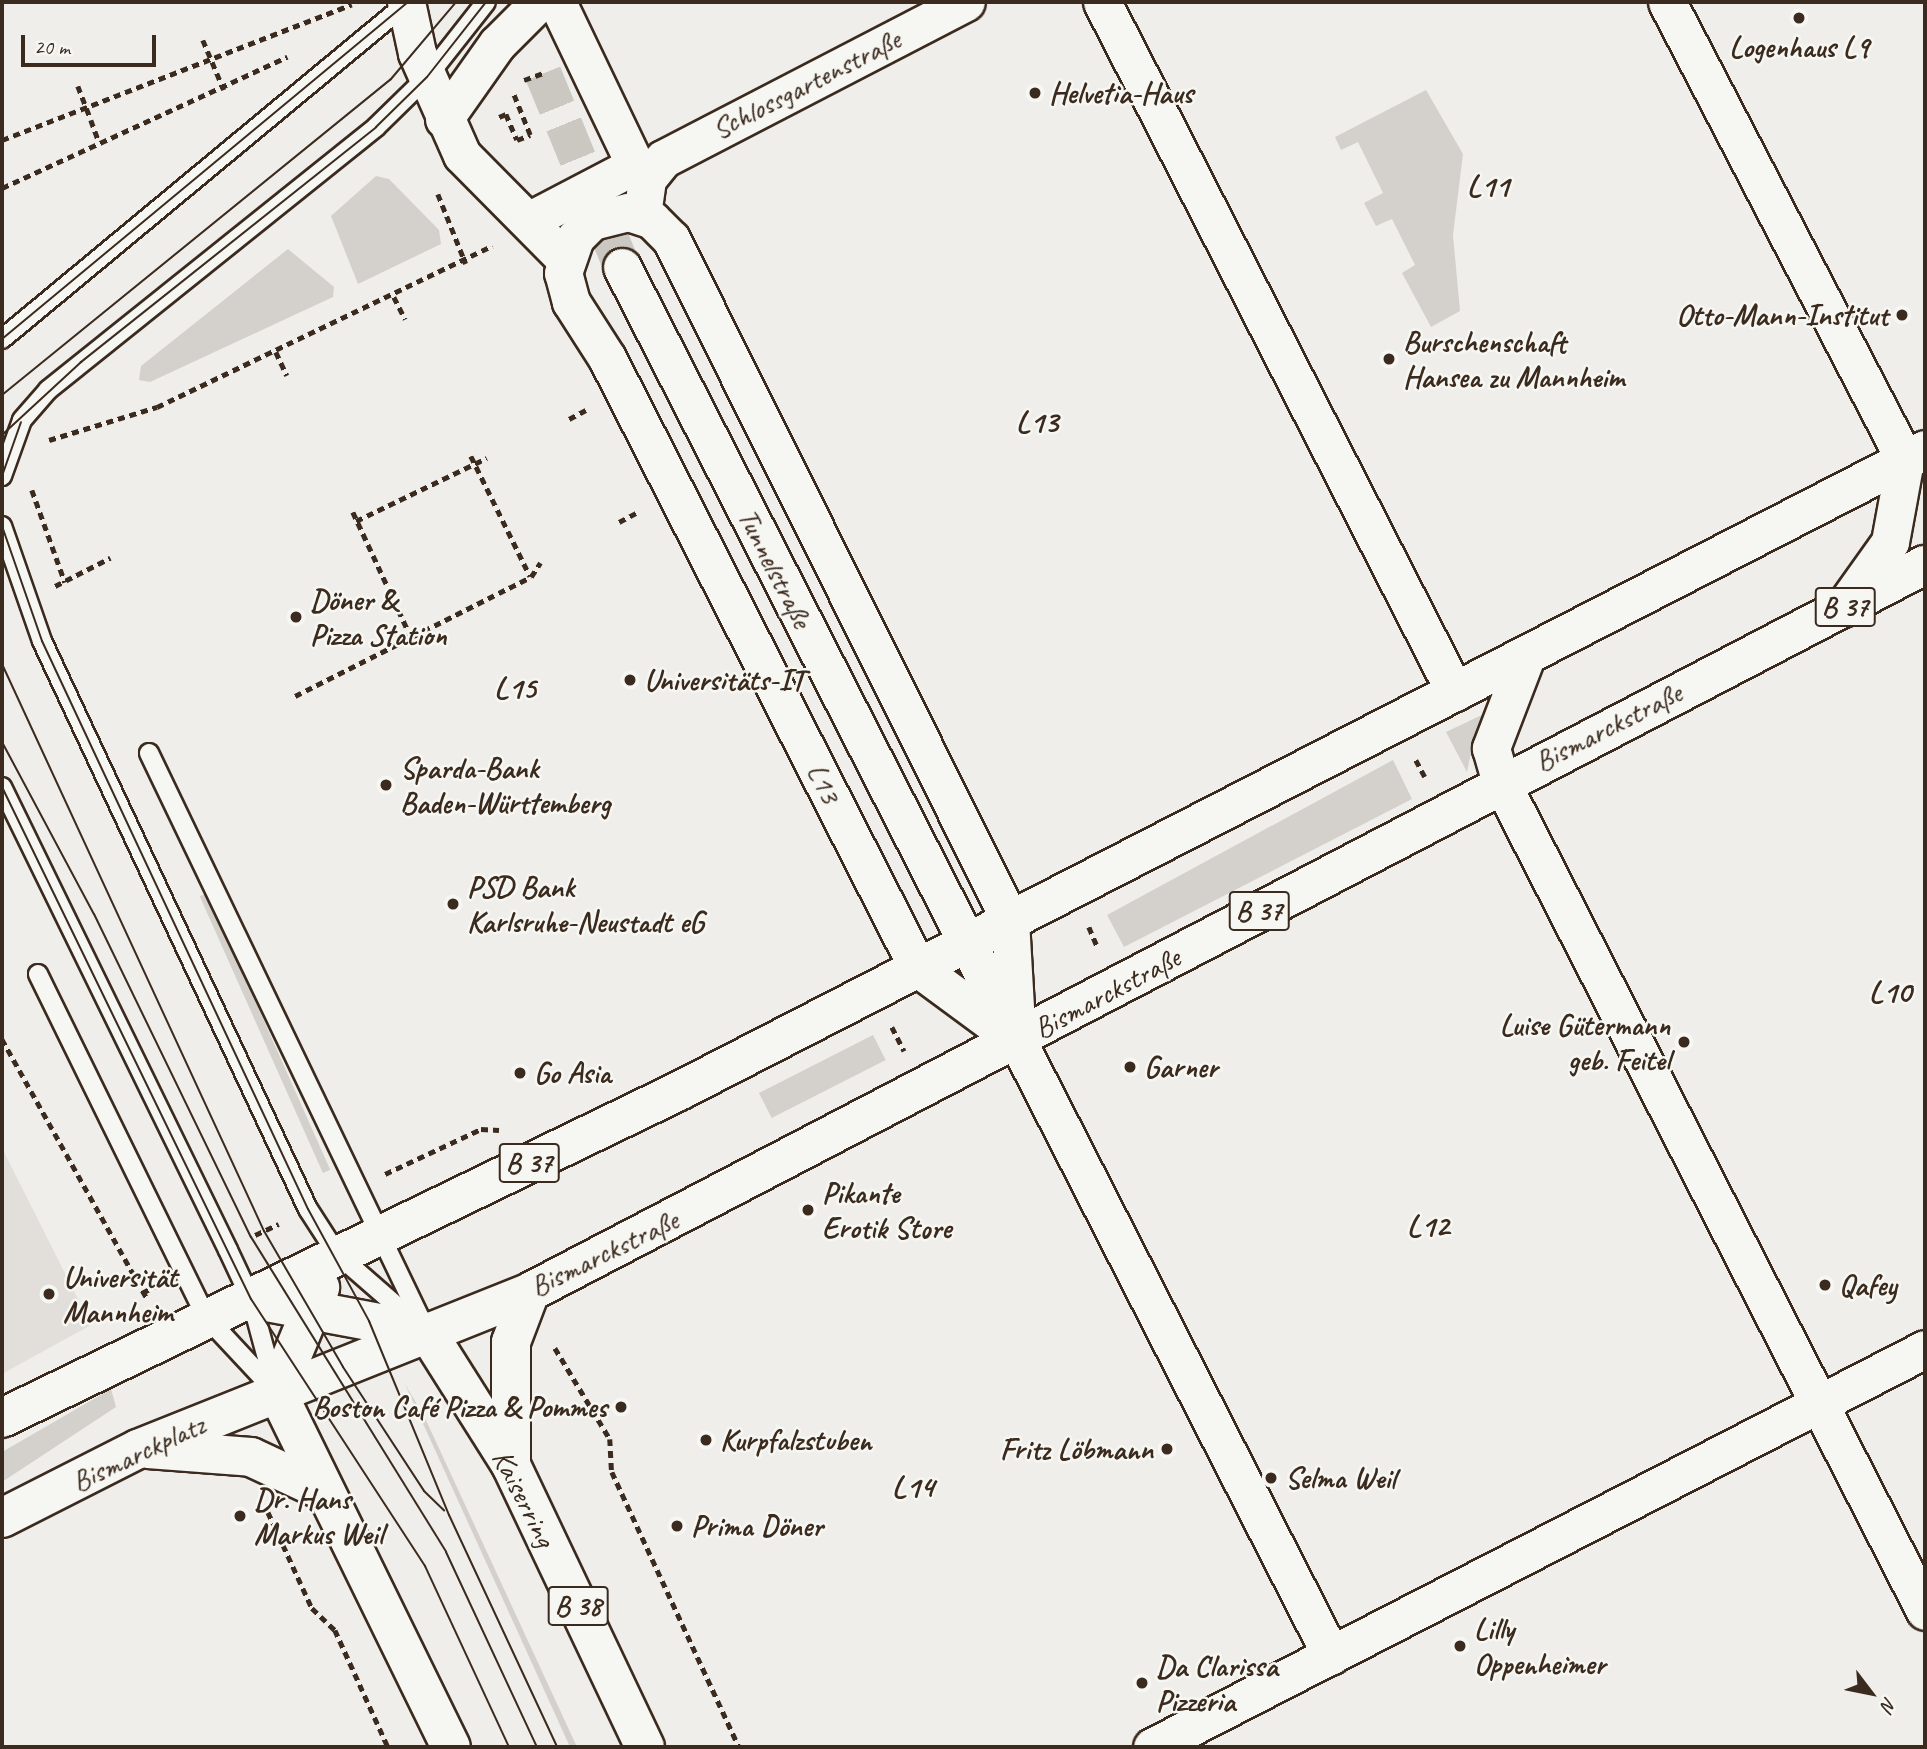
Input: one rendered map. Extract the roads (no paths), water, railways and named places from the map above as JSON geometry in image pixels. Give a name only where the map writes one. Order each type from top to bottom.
[{"type":"main road","name":"B 37","points":[[2,1418],[206,1317],[251,1299],[918,968],[1915,455]]},
{"type":"main road","name":"Bismarckstraße","points":[[277,1392],[530,1292],[1017,1041],[1442,811],[1925,565]]},
{"type":"main road","points":[[337,1254],[310,1310],[277,1392],[451,1747]]},
{"type":"main road","name":"B 38","points":[[511,1465],[511,1342],[530,1292]]},
{"type":"main road","points":[[251,1299],[427,1332]]},
{"type":"main road","name":"Kaiserring","points":[[427,1332],[511,1465],[645,1747]]},
{"type":"main road","name":"Bismarckplatz","points":[[2,1518],[138,1448],[277,1392]]},
{"type":"main road","points":[[138,1448],[251,1457],[324,1491]]},
{"type":"street","points":[[407,2],[428,77],[444,118],[471,169],[530,220],[564,258],[592,221],[616,213],[642,215],[671,239],[1010,920],[1017,1041]]},
{"type":"street","points":[[444,118],[497,44],[539,2]]},
{"type":"street","points":[[557,2],[643,169],[642,215]]},
{"type":"street","name":"Schlossgartenstraße","points":[[530,220],[643,169],[966,2]]},
{"type":"street","points":[[1102,2],[1455,692]]},
{"type":"street","points":[[1667,2],[1915,455],[1890,542],[1843,608]]},
{"type":"street","name":"L13","points":[[564,258],[571,302],[607,358],[918,968]]},
{"type":"street","name":"Tunnelstraße","points":[[622,267],[1331,1655]]},
{"type":"street","points":[[1527,654],[1491,748],[1501,782],[1925,1611]]},
{"type":"street","points":[[918,968],[1017,1041]]},
{"type":"street","points":[[1152,1747],[1925,1349]]},
{"type":"lane","points":[[2,339],[407,2]]},
{"type":"lane","points":[[2,476],[22,420],[48,390],[376,127],[428,77],[486,2]]},
{"type":"lane","points":[[2,526],[42,641],[308,1209],[337,1254],[427,1332]]},
{"type":"lane","points":[[149,753],[427,1332]]},
{"type":"lane","points":[[2,787],[251,1299],[277,1392]]},
{"type":"lane","points":[[38,974],[206,1317],[277,1392]]},
{"type":"tunnel","points":[[543,73],[622,267]]},
{"type":"tram line","points":[[2,339],[408,2]]},
{"type":"tram line","points":[[2,395],[391,79],[456,2]]},
{"type":"tram line","points":[[2,435],[81,362],[376,127],[427,77],[486,2]]},
{"type":"tram line","points":[[2,476],[21,422]]},
{"type":"tram line","points":[[2,526],[42,641],[308,1209],[369,1321],[449,1515],[557,1747]]},
{"type":"tram line","points":[[2,664],[264,1231],[343,1367],[424,1491],[444,1510]]},
{"type":"tram line","points":[[2,742],[94,914],[251,1237],[446,1552],[537,1747]]},
{"type":"tram line","points":[[2,787],[251,1299],[425,1566],[509,1747]]},
{"type":"place","name":"Logenhaus L9","points":[[1799,18]]},
{"type":"place","name":"Helvetia-Haus","points":[[1035,93]]},
{"type":"place","name":"Otto-Mann-Institut","points":[[1902,315]]},
{"type":"place","name":"Burschenschaft Hansea zu Mannheim","points":[[1389,359]]},
{"type":"place","name":"Döner & Pizza Station","points":[[296,617]]},
{"type":"place","name":"Universitäts-IT","points":[[630,680]]},
{"type":"place","name":"Sparda-Bank Baden-Württemberg","points":[[386,785]]},
{"type":"place","name":"PSD Bank Karlsruhe-Neustadt eG","points":[[453,904]]},
{"type":"place","name":"Luise Gütermann geb. Feitel","points":[[1684,1042]]},
{"type":"place","name":"Garner","points":[[1130,1067]]},
{"type":"place","name":"Go Asia","points":[[520,1073]]},
{"type":"place","name":"Pikante Erotik Store","points":[[808,1210]]},
{"type":"place","name":"Qafey","points":[[1825,1285]]},
{"type":"place","name":"Universität Mannheim","points":[[49,1294]]},
{"type":"place","name":"Boston Café Pizza & Pommes","points":[[621,1407]]},
{"type":"place","name":"Kurpfalzstuben","points":[[706,1440]]},
{"type":"place","name":"Fritz Löbmann","points":[[1167,1449]]},
{"type":"place","name":"Selma Weil","points":[[1271,1478]]},
{"type":"place","name":"Dr. Hans Markus Weil","points":[[240,1516]]},
{"type":"place","name":"Prima Döner","points":[[677,1526]]},
{"type":"place","name":"Lilly Oppenheimer","points":[[1460,1646]]},
{"type":"place","name":"Da Clarissa Pizzeria","points":[[1142,1683]]},
{"type":"district","name":"L11","points":[[1488,186]]},
{"type":"district","name":"L13","points":[[1037,422]]},
{"type":"district","name":"L15","points":[[515,688]]},
{"type":"district","name":"L10","points":[[1890,992]]},
{"type":"district","name":"L12","points":[[1428,1226]]},
{"type":"district","name":"L14","points":[[913,1487]]}]
